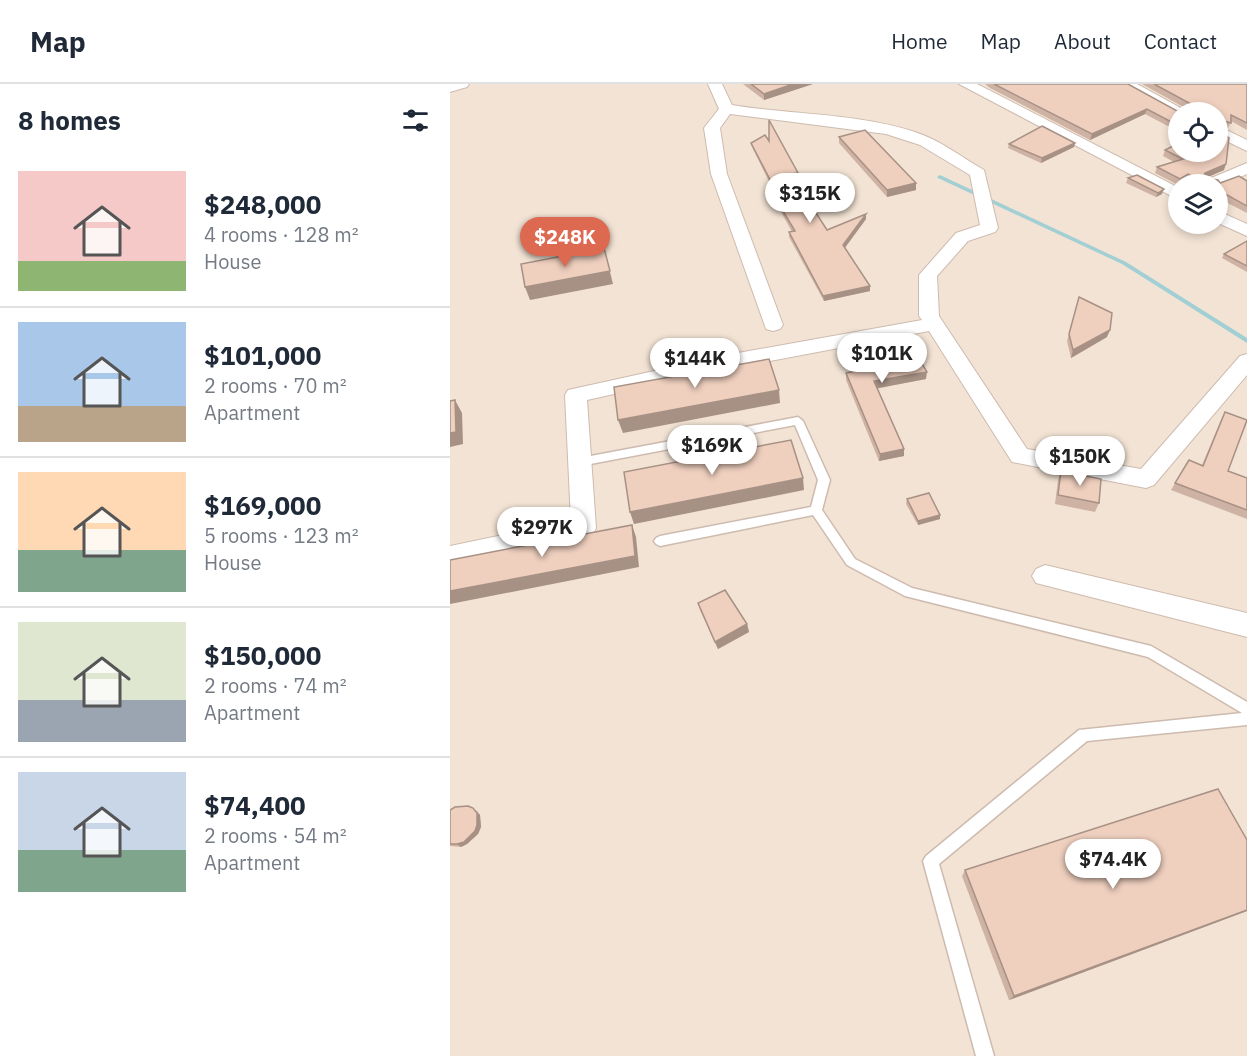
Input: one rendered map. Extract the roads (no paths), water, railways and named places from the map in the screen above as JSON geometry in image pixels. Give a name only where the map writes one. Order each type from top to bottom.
[{"type":"street","points":[[450,88],[462,84]]},
{"type":"street","points":[[715,84],[726,110]]},
{"type":"street","points":[[966,84],[1168,189]]},
{"type":"street","points":[[1126,84],[1168,105]]},
{"type":"street","points":[[726,110],[764,116],[838,121],[911,135],[978,173],[989,228],[962,237],[928,275],[928,316],[1020,456],[1146,479],[1247,361]]},
{"type":"street","points":[[726,110],[712,128],[719,174],[773,325]]},
{"type":"street","points":[[1228,136],[1247,146]]},
{"type":"street","points":[[1228,176],[1247,168]]},
{"type":"street","points":[[1228,221],[1247,231]]},
{"type":"street","points":[[450,556],[584,528],[576,395],[728,362],[934,324]]},
{"type":"street","points":[[1045,576],[1247,625]]},
{"type":"lane","points":[[580,462],[798,421],[824,480],[816,510],[851,562],[909,592],[1151,652],[1247,709]]},
{"type":"lane","points":[[660,541],[816,510]]},
{"type":"lane","points":[[985,1056],[931,861],[1084,735],[1247,718]]},
{"type":"waterway","points":[[940,177],[1124,263],[1247,341]]}]
